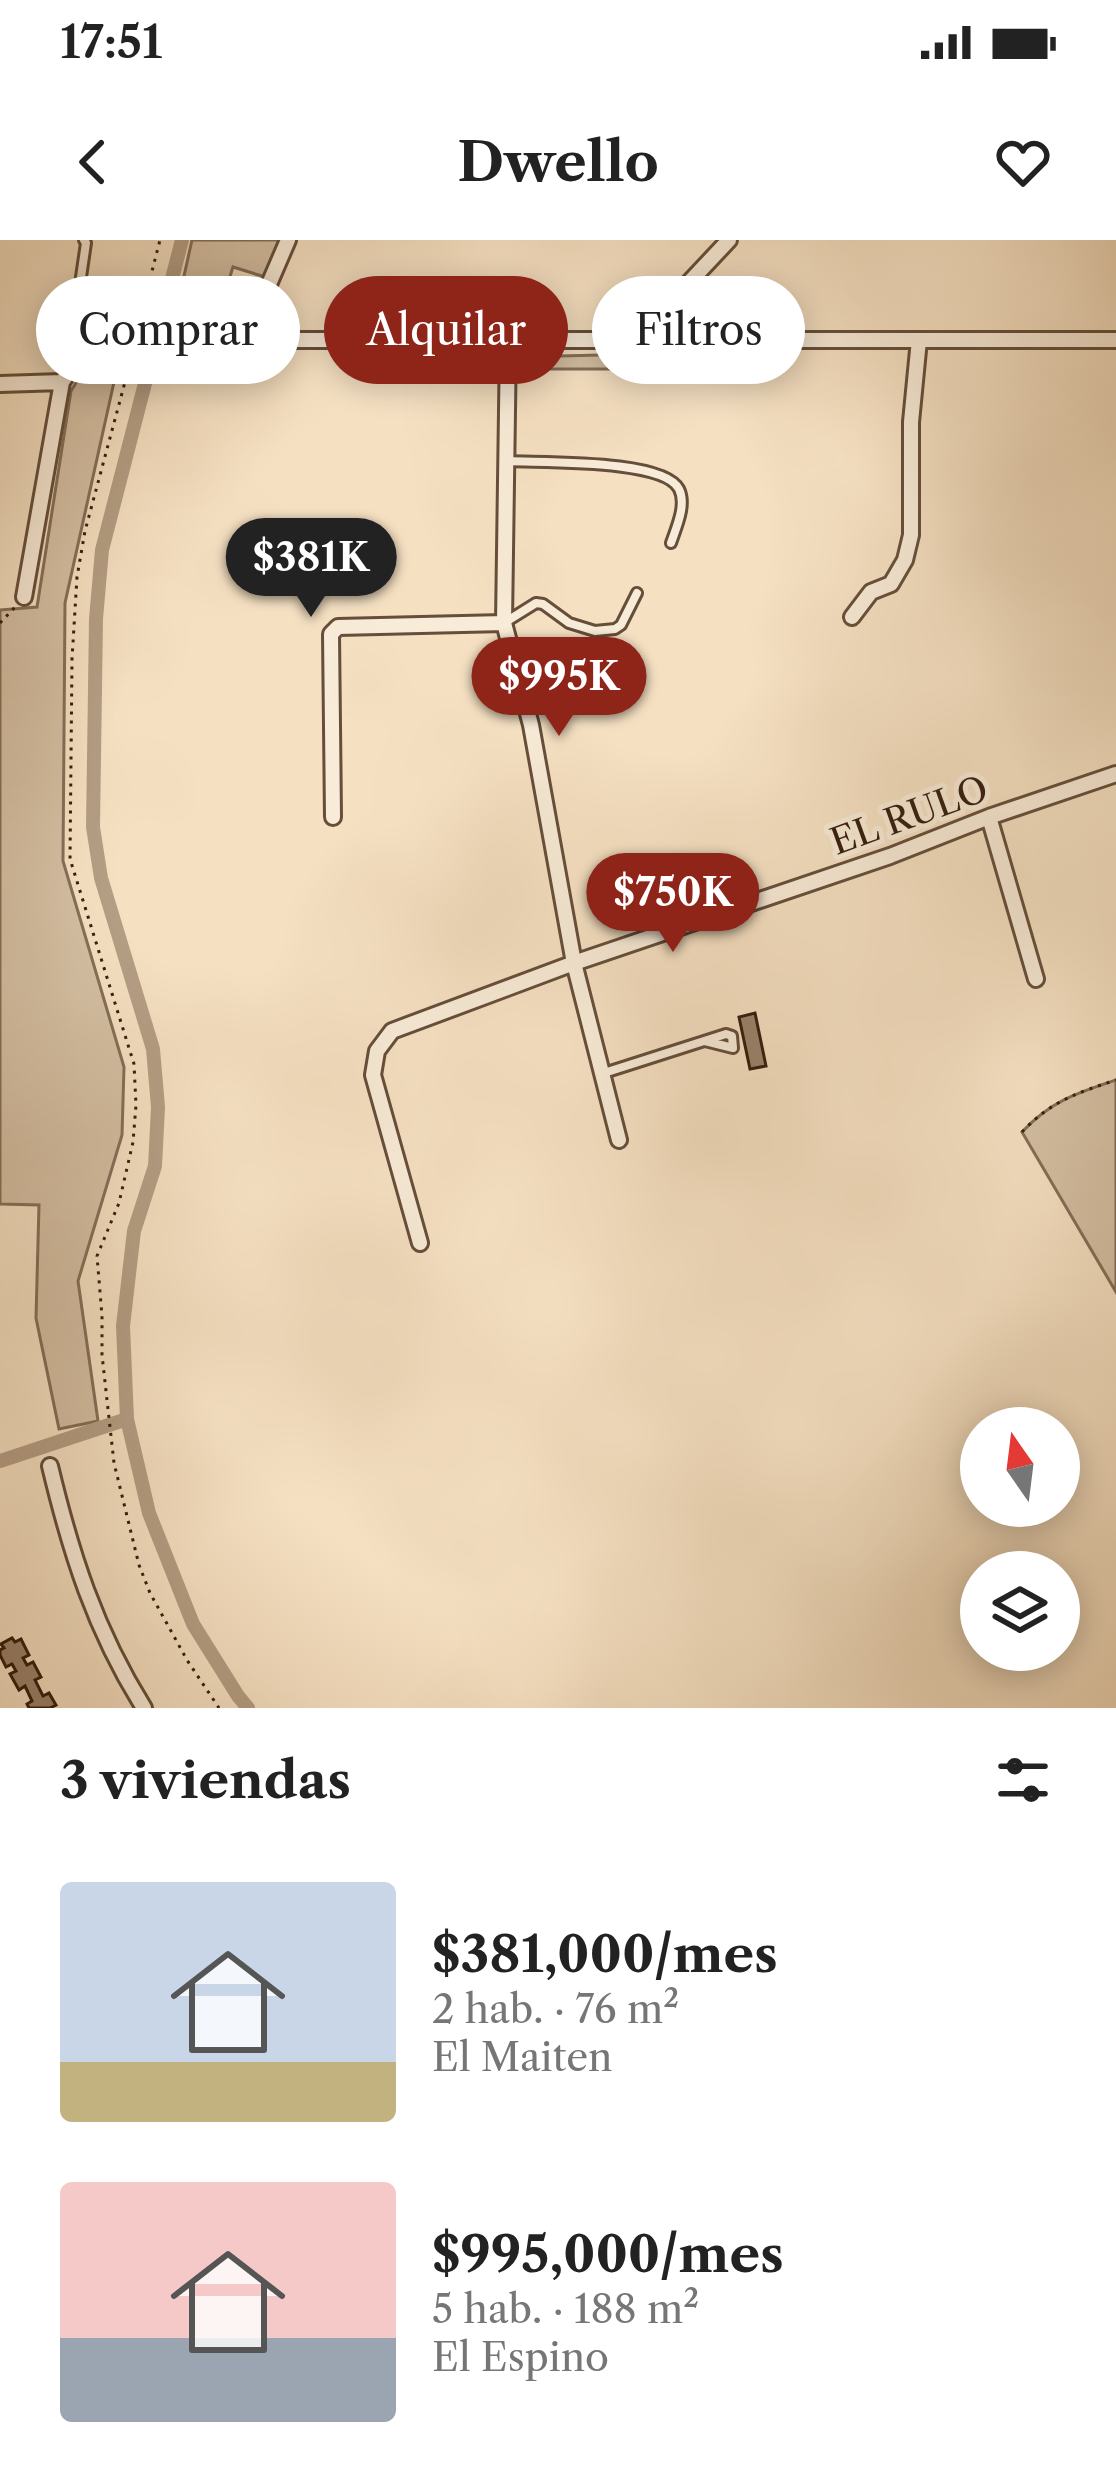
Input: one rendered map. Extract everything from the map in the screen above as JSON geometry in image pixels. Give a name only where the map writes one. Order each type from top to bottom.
[{"type":"street","points":[[273,276],[288,240]]},
{"type":"street","points":[[695,276],[729,240]]},
{"type":"street","points":[[805,340],[1116,340]]},
{"type":"street","points":[[853,617],[872,592],[890,584],[905,560],[911,535],[910,422],[919,340]]},
{"type":"street","points":[[0,384],[36,383]]},
{"type":"street","points":[[24,597],[62,384]]},
{"type":"street","points":[[508,384],[504,623],[531,725],[574,963],[619,1140]]},
{"type":"street","points":[[333,818],[331,634],[338,627],[504,623]]},
{"type":"street","name":"EL RULO","points":[[420,1243],[373,1067],[380,1044],[400,1027],[1116,774]]},
{"type":"street","points":[[989,817],[1036,979]]},
{"type":"street","points":[[50,1466],[84,1589],[139,1706]]},
{"type":"lane","points":[[82,276],[84,240]]},
{"type":"lane","points":[[508,461],[642,468],[665,475],[676,484],[683,501],[671,543]]},
{"type":"lane","points":[[504,623],[536,603],[569,623],[595,631],[615,629],[637,593]]},
{"type":"lane","points":[[602,1073],[705,1041]]},
{"type":"path","points":[[152,276],[160,240]]},
{"type":"path","points":[[125,384],[85,531],[72,659],[70,859],[134,1064],[136,1105],[119,1203],[97,1256],[102,1355],[114,1462],[139,1565],[150,1593],[219,1708]]},
{"type":"path","points":[[0,623],[24,597]]},
{"type":"path","points":[[1022,1132],[1047,1107],[1116,1080]]},
{"type":"shaded area","points":[[192,240],[282,240],[265,276],[233,267],[230,276],[184,276]]},
{"type":"shaded area","points":[[592,355],[592,369],[568,369],[568,356]]},
{"type":"shaded area","points":[[75,384],[114,384],[65,603],[63,861],[124,1067],[122,1135],[78,1281],[98,1421],[59,1429],[36,1318],[39,1205],[0,1204],[0,610],[37,607]]},
{"type":"shaded area","points":[[1116,1080],[1116,1292],[1022,1132],[1054,1105]]},
{"type":"building","points":[[755,1013],[766,1066],[750,1069],[739,1017]]},
{"type":"building","points":[[12,1638],[15,1642],[21,1639],[29,1655],[23,1658],[27,1665],[33,1662],[41,1677],[35,1680],[43,1696],[49,1693],[56,1705],[29,1708],[32,1701],[25,1686],[19,1690],[10,1674],[16,1671],[12,1664],[6,1667],[0,1655],[1,1644]]},
{"type":"waterway","points":[[182,240],[102,550],[96,619],[93,827],[101,878],[153,1049],[158,1107],[155,1166],[134,1231],[123,1326],[127,1419],[149,1513],[193,1624],[248,1708]]},
{"type":"waterway","points":[[0,1461],[127,1419]]}]
